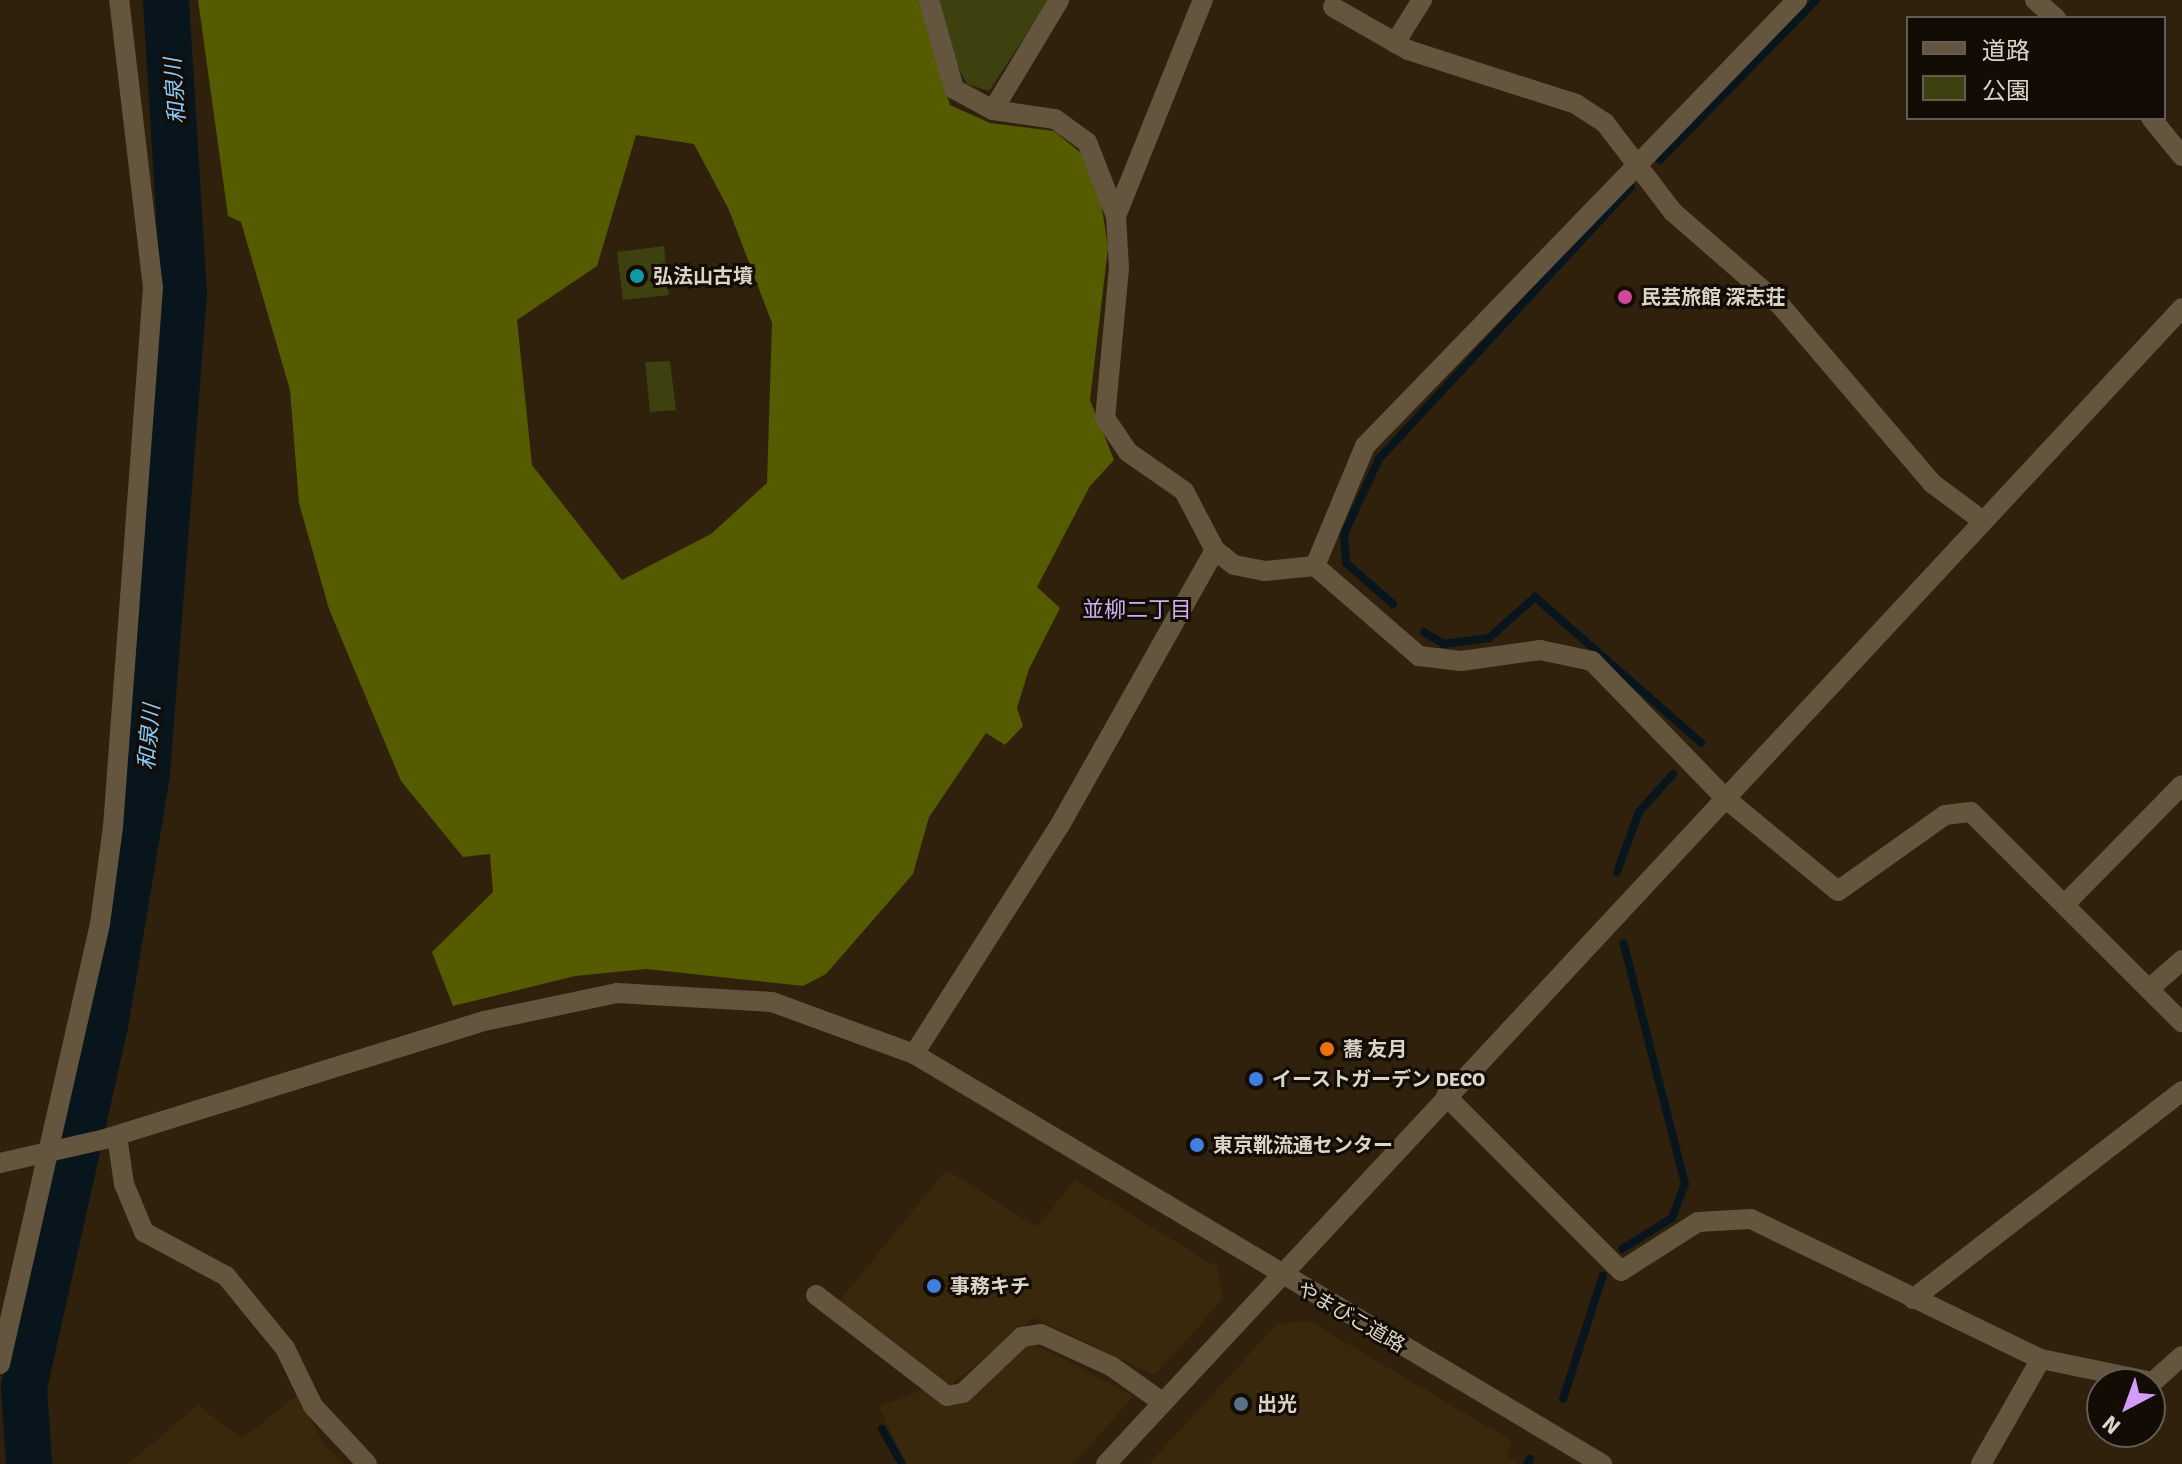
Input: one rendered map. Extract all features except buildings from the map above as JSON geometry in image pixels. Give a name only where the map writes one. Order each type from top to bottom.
[{"type":"street","points":[[0,1364],[54,1152],[100,924],[113,827],[153,288],[119,0]]},
{"type":"street","points":[[929,0],[954,89],[993,110],[1055,119],[1087,142],[1116,216],[1119,268],[1105,418],[1128,452],[1184,491],[1215,550],[1234,565],[1265,571],[1315,566],[1419,656],[1461,661],[1540,650],[1592,661],[1725,798],[1838,891],[1945,815],[1971,812],[2066,903],[2182,1022]]},
{"type":"street","points":[[993,110],[1059,0]]},
{"type":"street","points":[[1116,216],[1203,0]]},
{"type":"street","points":[[1395,43],[1422,0]]},
{"type":"street","points":[[1315,566],[1365,446],[1797,0]]},
{"type":"street","points":[[2035,0],[2054,16]]},
{"type":"street","points":[[1333,7],[1395,43],[1576,104],[1605,123],[1673,212],[1780,305],[1933,484],[1983,521]]},
{"type":"street","points":[[2153,120],[2182,156]]},
{"type":"street","points":[[0,1163],[111,1138],[484,1021],[617,993],[772,1002],[914,1054],[1279,1275],[2182,308]]},
{"type":"street","points":[[914,1054],[1060,825],[1215,550]]},
{"type":"street","points":[[2066,903],[2182,785]]},
{"type":"street","points":[[2149,989],[2182,960]]},
{"type":"street","points":[[1913,1299],[2182,1091]]},
{"type":"street","points":[[1446,1096],[1621,1271],[1698,1222],[1723,1216],[1751,1219],[2041,1359],[2153,1382],[2182,1356]]},
{"type":"street","points":[[111,1138],[124,1184],[144,1232],[226,1276],[285,1348],[313,1406],[367,1464]]},
{"type":"street","name":"やまびこ道路","points":[[1106,1464],[1279,1275],[1602,1464]]},
{"type":"street","points":[[816,1295],[947,1396],[963,1393],[1022,1337],[1041,1334],[1111,1366],[1162,1402]]},
{"type":"street","points":[[1981,1464],[2041,1359]]},
{"type":"shaded area","points":[[198,0],[920,0],[950,105],[990,123],[1054,131],[1081,153],[1100,194],[1108,248],[1090,400],[1114,460],[1090,486],[1037,587],[1060,608],[1029,669],[1017,708],[1023,726],[1005,745],[986,733],[929,817],[913,874],[826,974],[803,986],[646,969],[575,976],[453,1006],[432,952],[493,892],[490,854],[463,857],[401,781],[329,609],[299,503],[290,390],[241,222],[228,216]],"holes":[[[636,135],[694,144],[729,210],[772,323],[767,483],[711,534],[622,580],[532,465],[517,320],[597,266]]]},
{"type":"shaded area","points":[[946,1170],[1037,1227],[1075,1180],[1217,1267],[1223,1299],[1155,1375],[1034,1318],[947,1388],[839,1302]]},
{"type":"shaded area","points":[[1309,1321],[1512,1441],[1506,1455],[1520,1464],[1149,1464],[1277,1324]]},
{"type":"shaded area","points":[[1038,1346],[1134,1396],[1073,1464],[906,1464],[879,1407],[922,1390],[954,1406],[1025,1347]]},
{"type":"shaded area","points":[[297,1395],[324,1444],[345,1464],[128,1464],[198,1405],[242,1439]]},
{"type":"green space","points":[[937,0],[1049,0],[989,91],[967,84],[949,50]]},
{"type":"green space","points":[[664,246],[669,295],[623,300],[617,252]]},
{"type":"green space","points":[[670,361],[676,410],[650,412],[645,362]]},
{"type":"waterway","name":"和泉川","points":[[29,1464],[24,1387],[105,1025],[147,773],[184,295],[166,0]]},
{"type":"waterway","points":[[1660,160],[1816,0]]},
{"type":"waterway","points":[[1393,604],[1346,563],[1344,534],[1379,459],[1631,187]]},
{"type":"waterway","points":[[1424,632],[1444,644],[1489,638],[1535,597],[1701,743]]},
{"type":"waterway","points":[[1617,872],[1639,812],[1673,774]]},
{"type":"waterway","points":[[1622,1249],[1672,1218],[1685,1184],[1624,944]]},
{"type":"waterway","points":[[1563,1399],[1603,1275]]},
{"type":"waterway","points":[[882,1429],[902,1464]]},
{"type":"waterway","points":[[1527,1464],[1530,1459]]},
{"type":"place","name":"弘法山古墳","points":[[637,276]]},
{"type":"place","name":"民芸旅館 深志荘","points":[[1625,297]]},
{"type":"place","name":"蕎 友月","points":[[1327,1049]]},
{"type":"place","name":"イーストガーデン DECO","points":[[1256,1079]]},
{"type":"place","name":"東京靴流通センター","points":[[1197,1145]]},
{"type":"place","name":"事務キチ","points":[[934,1286]]},
{"type":"place","name":"出光","points":[[1241,1404]]},
{"type":"district","name":"並柳二丁目","points":[[1137,610]]}]
